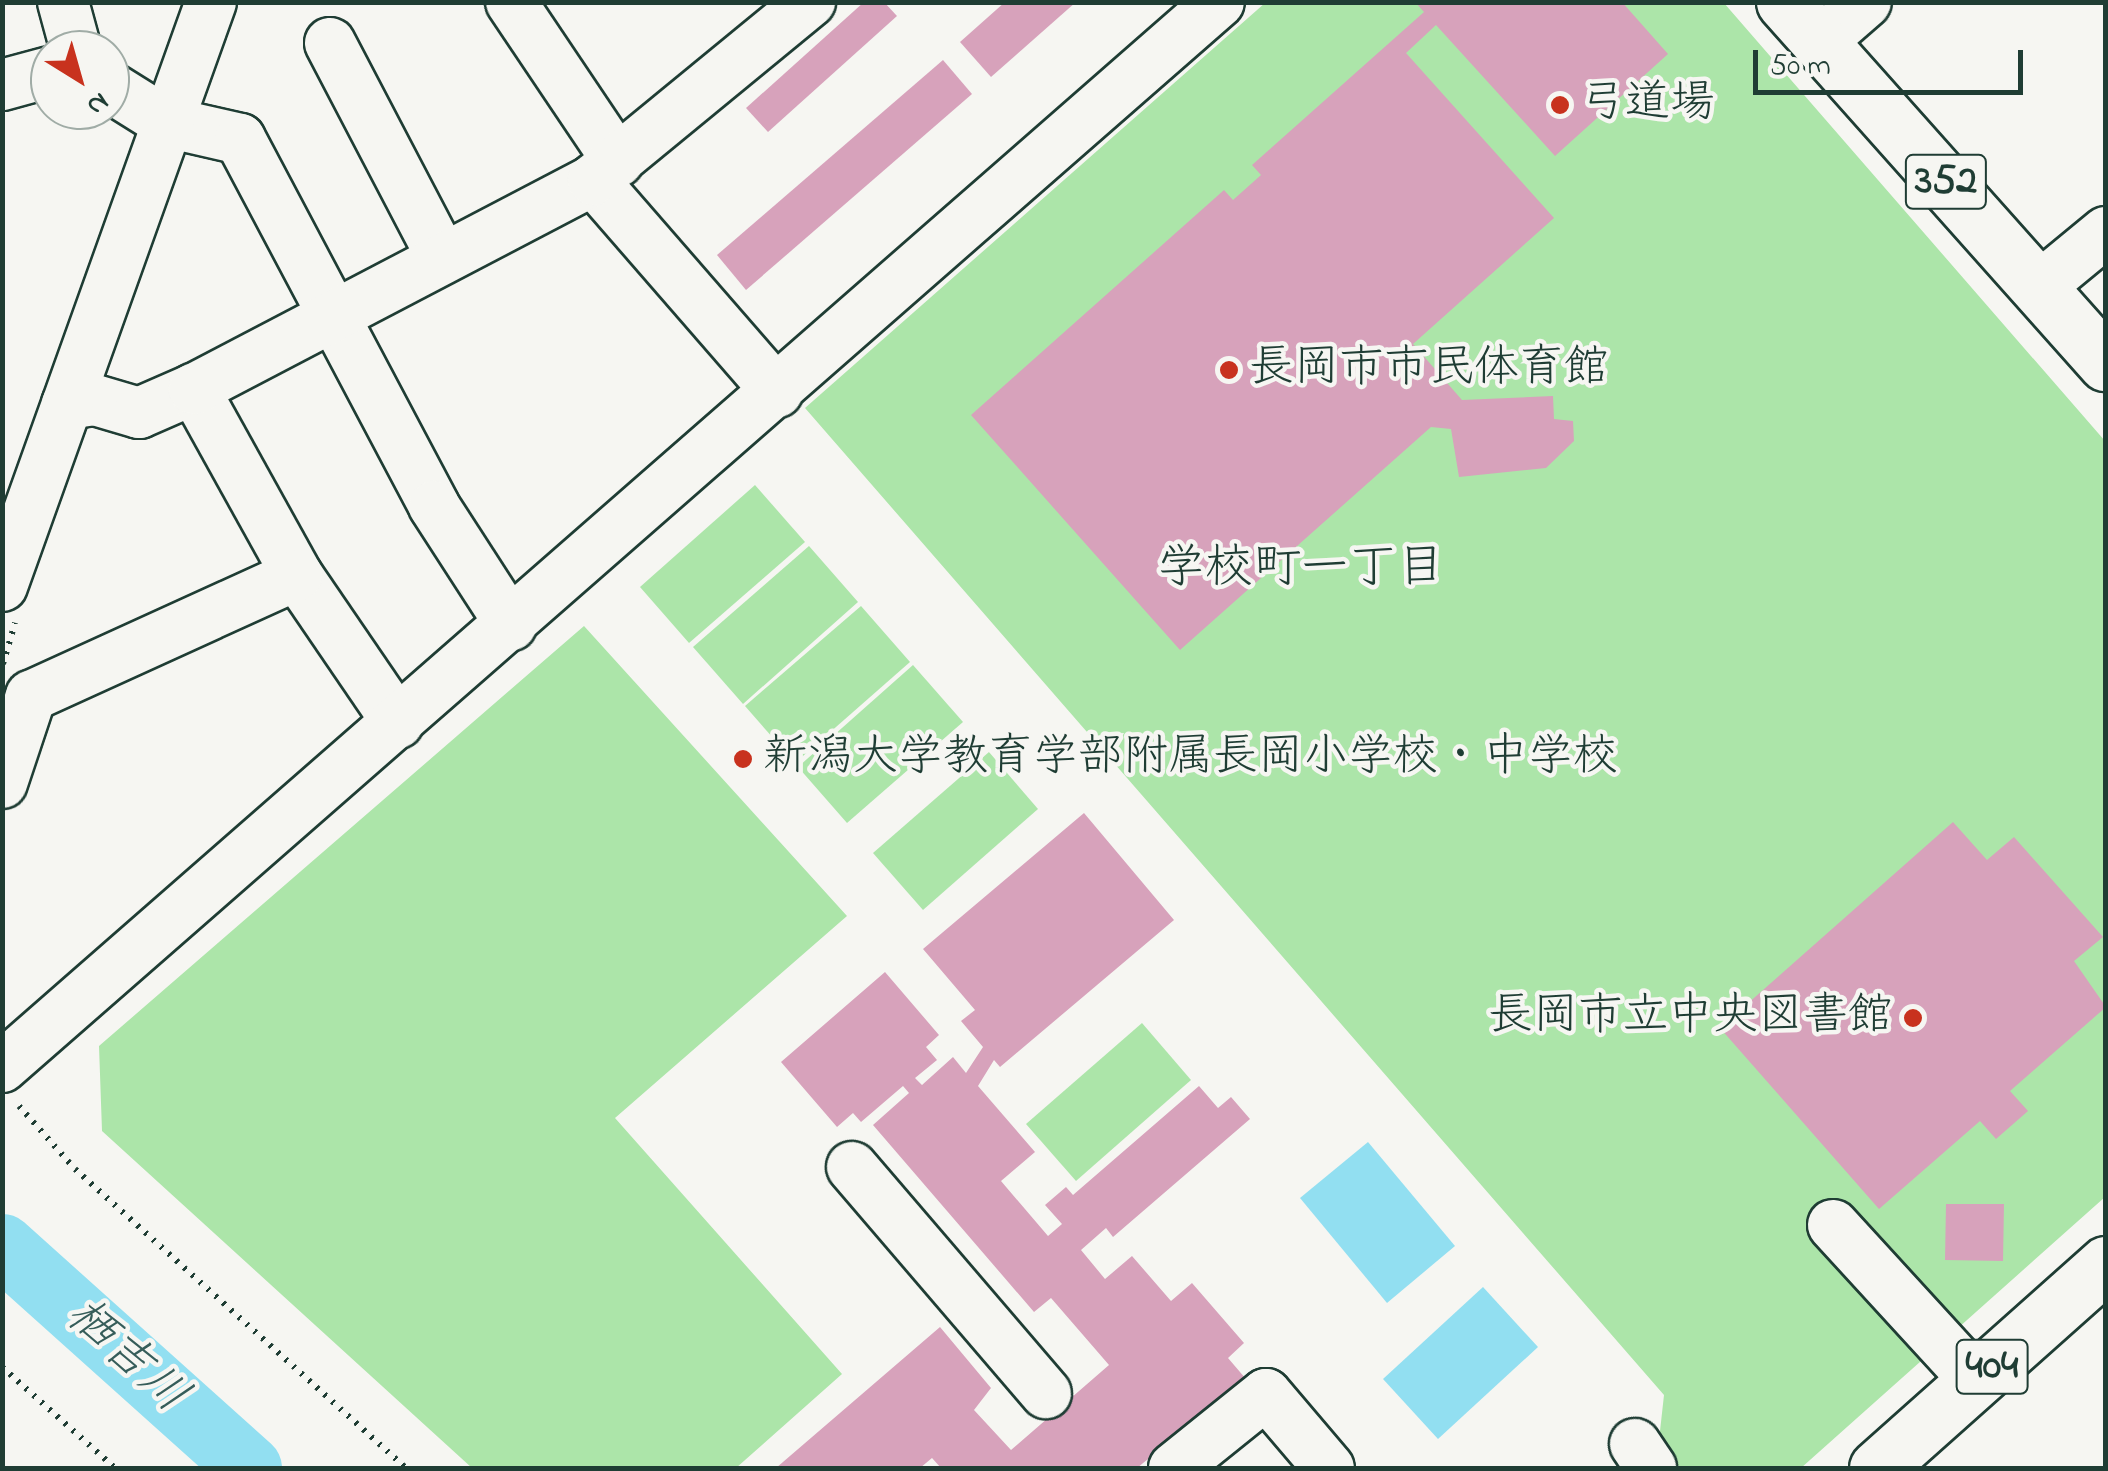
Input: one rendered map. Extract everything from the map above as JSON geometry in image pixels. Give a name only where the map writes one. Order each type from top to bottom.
[{"type":"highway","name":"352","points":[[1784,2],[2106,364]]},
{"type":"highway","name":"404","points":[[1877,1468],[2106,1264]]},
{"type":"street","points":[[63,2],[71,30]]},
{"type":"street","points":[[2,586],[26,455],[66,404],[211,2]]},
{"type":"street","points":[[511,2],[605,170],[777,392]]},
{"type":"street","points":[[9,1084],[398,723],[1219,2]]},
{"type":"street","points":[[1819,43],[1866,2]]},
{"type":"street","points":[[66,404],[95,400],[139,412],[194,389],[605,170],[807,3]]},
{"type":"street","points":[[330,43],[441,255]]},
{"type":"street","points":[[2,85],[30,77]]},
{"type":"street","points":[[130,100],[166,122],[240,139],[434,506],[511,625]]},
{"type":"street","points":[[2038,288],[2106,232]]},
{"type":"street","points":[[194,389],[298,576],[398,723]]},
{"type":"street","points":[[2,783],[17,702],[298,576]]},
{"type":"street","points":[[852,1167],[1046,1394]]},
{"type":"street","points":[[1834,1226],[1976,1381]]},
{"type":"street","points":[[1155,1468],[1266,1394],[1318,1465]]},
{"type":"path","points":[[9,1084],[75,1170],[406,1468]]},
{"type":"path","points":[[2,1367],[115,1468]]},
{"type":"green space","points":[[1265,3],[1724,3],[2105,441],[2105,1197],[1801,1468],[1678,1468],[1659,1440],[1664,1395],[805,408]]},
{"type":"green space","points":[[755,485],[805,542],[689,643],[640,587]]},
{"type":"green space","points":[[809,546],[858,602],[743,704],[693,647]]},
{"type":"green space","points":[[861,606],[910,662],[795,763],[745,706]]},
{"type":"green space","points":[[584,626],[847,916],[615,1118],[842,1374],[736,1468],[472,1468],[102,1131],[99,1046]]},
{"type":"green space","points":[[913,665],[963,722],[847,823],[798,767]]},
{"type":"green space","points":[[989,752],[1038,809],[923,910],[873,853]]},
{"type":"green space","points":[[1142,1023],[1191,1080],[1076,1181],[1026,1124]]},
{"type":"water","points":[[1368,1142],[1455,1246],[1387,1303],[1300,1198]]},
{"type":"water","points":[[1483,1287],[1538,1347],[1438,1439],[1383,1379]]},
{"type":"building","points":[[864,2],[884,2],[897,16],[768,132],[746,108]]},
{"type":"building","points":[[1005,2],[1076,2],[991,77],[960,42]]},
{"type":"building","name":"長岡市市民体育館","points":[[1415,2],[1622,2],[1668,54],[1555,156],[1436,25],[1406,53],[1554,218],[1413,344],[1462,400],[1553,396],[1554,419],[1573,421],[1574,441],[1546,468],[1459,477],[1451,429],[1431,427],[1180,650],[971,415],[1224,190],[1233,200],[1261,175],[1252,165],[1424,12]]},
{"type":"building","points":[[943,60],[972,94],[746,290],[717,255]]},
{"type":"building","points":[[1084,813],[1174,920],[1000,1067],[994,1060],[978,1086],[1035,1152],[1001,1181],[1048,1236],[1062,1224],[1045,1205],[1066,1187],[1073,1195],[1199,1086],[1218,1108],[1231,1097],[1250,1119],[1113,1237],[1106,1228],[1081,1250],[1105,1279],[1132,1256],[1171,1301],[1192,1283],[1244,1343],[1228,1358],[1246,1379],[1137,1468],[941,1468],[932,1458],[920,1468],[776,1468],[940,1327],[991,1388],[974,1410],[1011,1450],[1109,1365],[1051,1298],[1034,1312],[873,1125],[909,1093],[903,1086],[861,1122],[853,1113],[837,1127],[781,1062],[885,972],[939,1035],[926,1047],[937,1060],[915,1078],[922,1085],[953,1057],[966,1073],[983,1047],[961,1021],[975,1010],[923,949]]},
{"type":"building","name":"長岡市立中央図書館","points":[[1953,822],[1987,860],[2014,837],[2103,937],[2074,961],[2106,1007],[2010,1091],[2028,1111],[1996,1139],[1980,1121],[1879,1209],[1720,1028]]},
{"type":"building","points":[[1946,1204],[2004,1204],[2003,1261],[1945,1260]]},
{"type":"waterway","name":"栖吉川","points":[[2,1246],[249,1468]]},
{"type":"place","name":"弓道場","points":[[1560,105]]},
{"type":"place","name":"長岡市市民体育館","points":[[1229,370]]},
{"type":"place","name":"新潟大学教育学部附属長岡小学校・中学校","points":[[743,759]]},
{"type":"place","name":"長岡市立中央図書館","points":[[1913,1018]]},
{"type":"district","name":"学校町一丁目","points":[[1301,570]]}]
